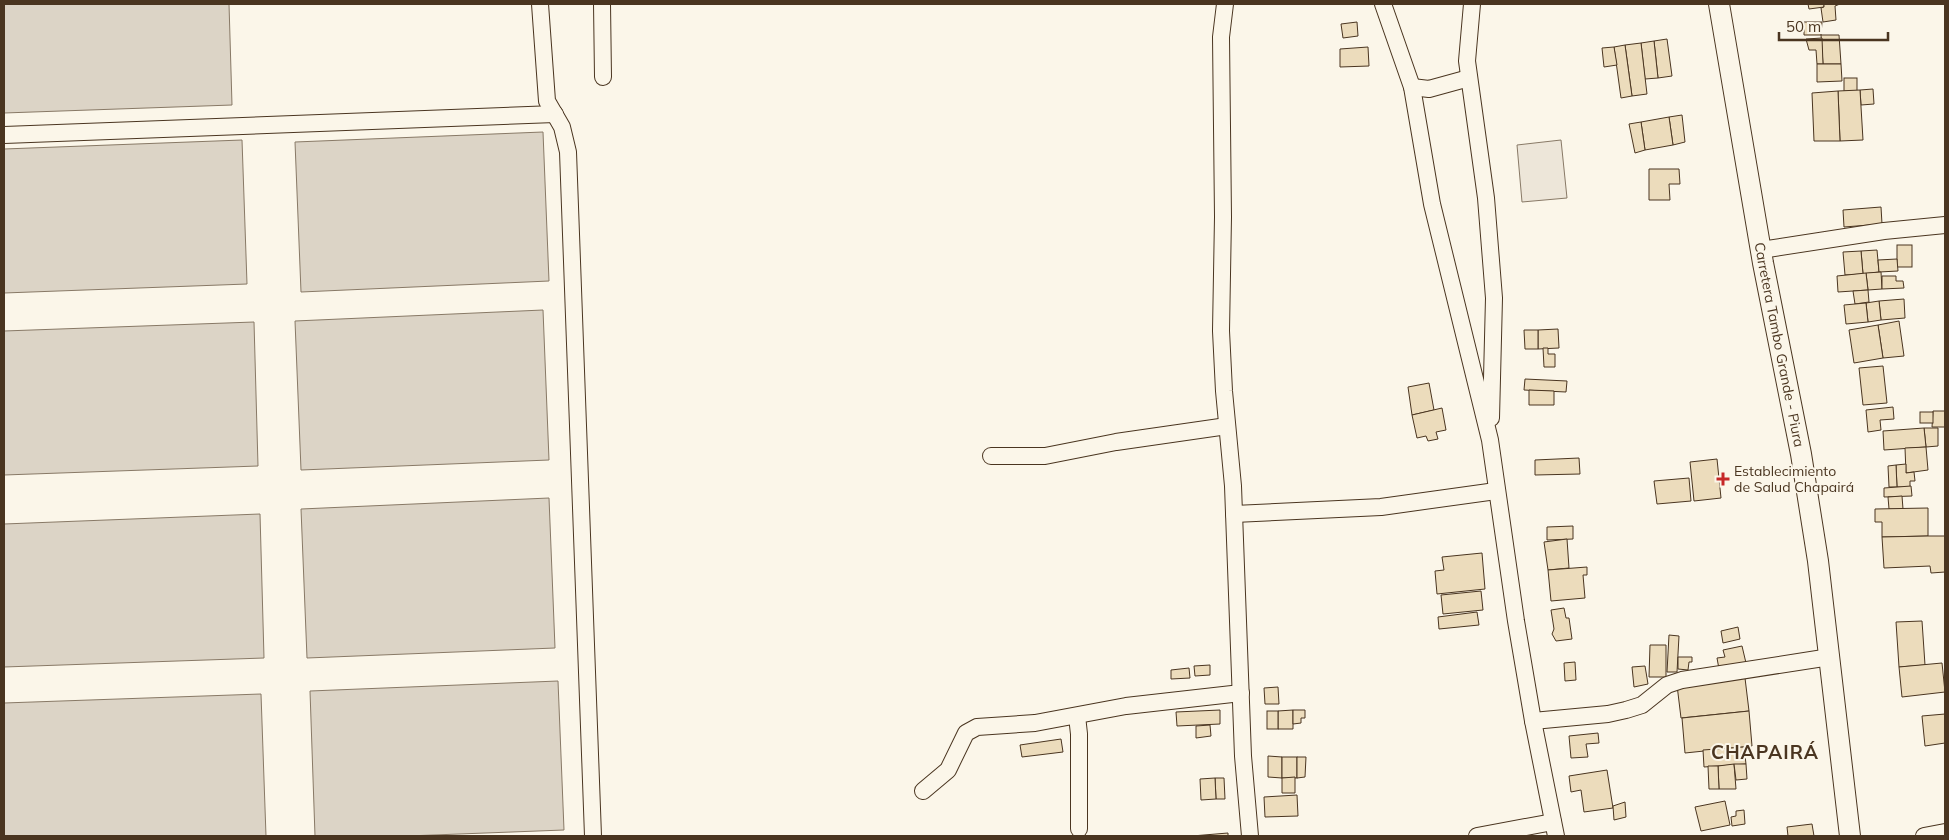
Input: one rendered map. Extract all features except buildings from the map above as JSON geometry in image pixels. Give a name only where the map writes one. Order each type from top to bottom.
[{"type":"main road","name":"Carretera Tambo Grande - Piura","points":[[1719,4],[1761,250],[1801,454],[1818,561],[1850,836]]},
{"type":"street","points":[[540,4],[548,101],[562,127],[568,152],[594,836]]},
{"type":"street","points":[[602,4],[603,77]]},
{"type":"street","points":[[1225,4],[1221,37],[1223,208],[1221,331],[1234,514],[1243,756],[1250,836]]},
{"type":"street","points":[[1383,4],[1412,87],[1432,204],[1490,440],[1496,492],[1533,721],[1554,829],[1477,836]]},
{"type":"street","points":[[1472,4],[1467,61],[1486,198],[1494,298],[1490,440]]},
{"type":"street","points":[[1412,87],[1429,89],[1469,78]]},
{"type":"street","points":[[4,135],[555,114]]},
{"type":"street","points":[[1761,250],[1945,225]]},
{"type":"street","points":[[991,456],[1045,456],[1116,442],[1227,426]]},
{"type":"street","points":[[1234,514],[1380,507],[1496,492]]},
{"type":"street","points":[[1533,721],[1608,714],[1642,705],[1667,686],[1682,680],[1830,657]]},
{"type":"street","points":[[923,791],[948,770],[966,733],[977,727],[1035,723],[1126,706],[1241,693]]},
{"type":"street","points":[[1077,716],[1079,734],[1079,830]]},
{"type":"street","points":[[1924,836],[1945,832]]},
{"type":"shaded area","points":[[4,4],[229,4],[232,105],[4,113]]},
{"type":"shaded area","points":[[543,132],[549,281],[301,292],[295,142]]},
{"type":"shaded area","points":[[242,140],[247,284],[4,293],[4,149]]},
{"type":"shaded area","points":[[1561,140],[1567,198],[1522,202],[1517,145]]},
{"type":"shaded area","points":[[543,310],[549,460],[301,470],[295,321]]},
{"type":"shaded area","points":[[254,322],[258,466],[4,475],[4,331]]},
{"type":"shaded area","points":[[549,498],[555,648],[307,658],[301,509]]},
{"type":"shaded area","points":[[260,514],[264,658],[4,667],[4,524]]},
{"type":"shaded area","points":[[558,681],[564,830],[407,836],[315,836],[310,691]]},
{"type":"shaded area","points":[[261,694],[266,836],[4,836],[4,703]]},
{"type":"place","name":"Establecimiento de Salud Chapairá","points":[[1723,479]]},
{"type":"district","name":"CHAPAIRÁ","points":[[1765,752]]}]
